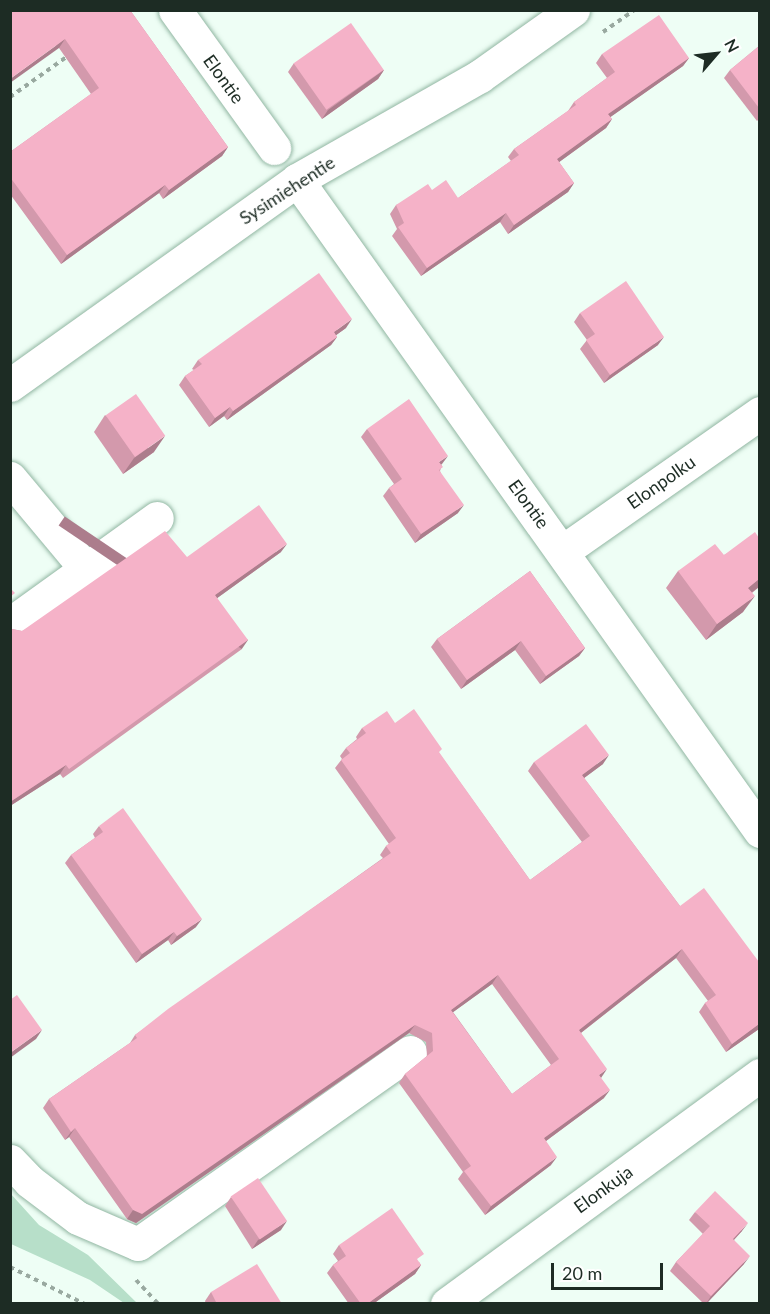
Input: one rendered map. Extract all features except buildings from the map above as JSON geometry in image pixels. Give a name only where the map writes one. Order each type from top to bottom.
[{"type":"street","name":"Elontie","points":[[175,10],[274,148]]},
{"type":"street","name":"Sysimiehentie","points":[[10,385],[297,180],[480,76],[573,10]]},
{"type":"street","name":"Elontie","points":[[297,180],[563,551],[759,831]]},
{"type":"street","name":"Elonpolku","points":[[563,551],[759,412]]},
{"type":"street","points":[[10,478],[86,569]]},
{"type":"street","points":[[14,621],[157,518]]},
{"type":"street","points":[[10,1161],[29,1181],[78,1218],[138,1244],[410,1052]]},
{"type":"street","name":"Elonkuja","points":[[447,1304],[759,1075]]},
{"type":"path","points":[[10,97],[75,51]]},
{"type":"path","points":[[10,1267],[85,1304]]},
{"type":"green space","points":[[10,1193],[39,1225],[88,1255],[137,1303],[124,1303],[90,1280],[11,1244]]}]
